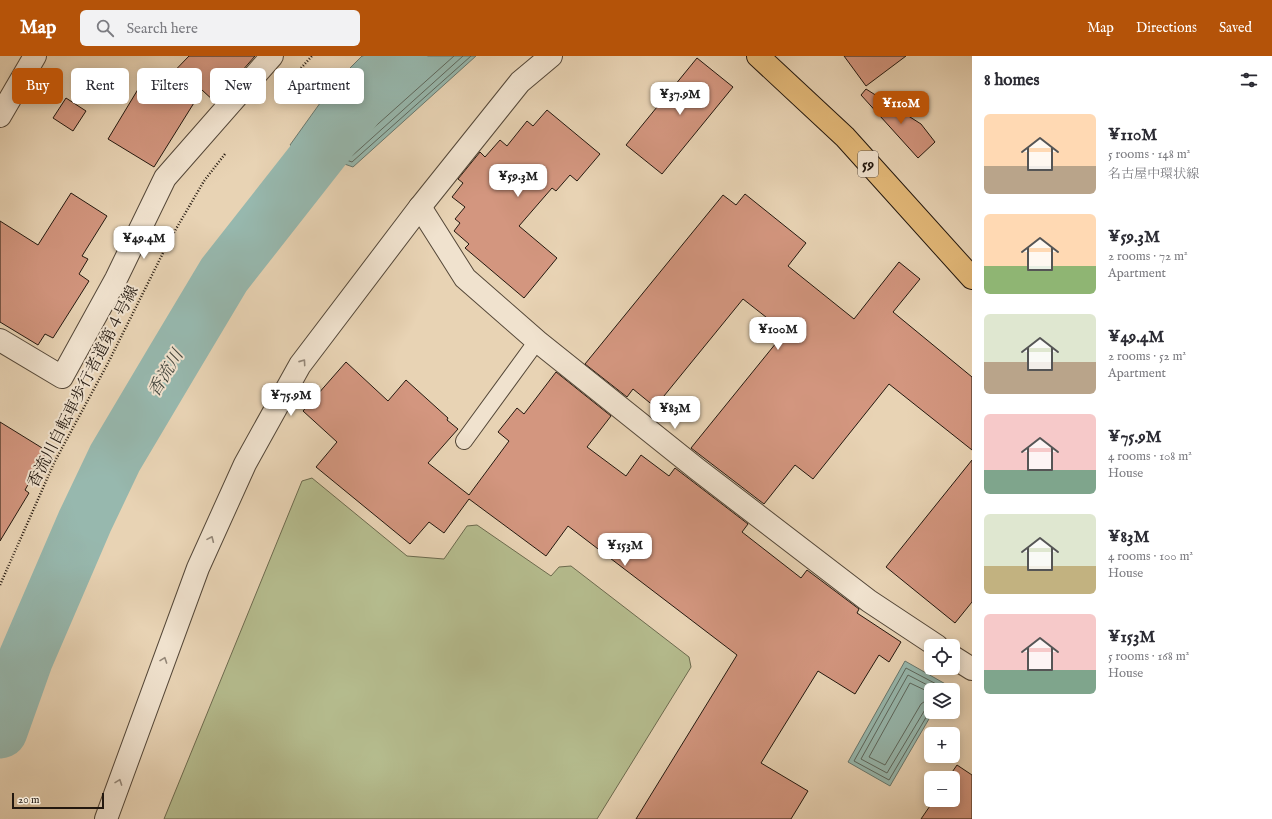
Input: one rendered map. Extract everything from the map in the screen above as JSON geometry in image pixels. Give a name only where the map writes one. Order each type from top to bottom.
[{"type":"main road","name":"59","points":[[758,56],[844,137],[972,278]]},
{"type":"street","points":[[0,116],[35,56]]},
{"type":"street","points":[[0,340],[62,377],[116,279],[165,178],[272,56]]},
{"type":"street","points":[[106,819],[198,568],[245,464],[300,366],[420,207],[520,82],[551,56]]},
{"type":"street","points":[[420,207],[464,278],[537,341],[697,469],[869,601],[926,639]]},
{"type":"street","points":[[960,661],[972,669]]},
{"type":"lane","points":[[464,441],[537,341]]},
{"type":"path","name":"香流川自転車歩行者道第４号線","points":[[0,585],[55,461],[108,363],[169,241],[204,180]]},
{"type":"green space","points":[[312,478],[407,556],[444,559],[467,526],[477,525],[551,576],[559,567],[571,566],[689,657],[691,667],[597,819],[164,819],[302,481]]},
{"type":"water","points":[[362,56],[476,56],[353,167],[290,145],[319,104],[364,104],[364,68],[350,68]]},
{"type":"water","points":[[905,661],[924,672],[924,675],[930,675],[944,683],[924,683],[924,719],[929,719],[890,786],[848,762]]},
{"type":"building","points":[[189,56],[255,56],[245,68],[210,68],[210,97],[202,90],[202,68],[177,68]]},
{"type":"building","points":[[844,56],[906,56],[866,86]]},
{"type":"building","points":[[697,58],[733,87],[662,174],[626,145]]},
{"type":"building","points":[[866,89],[921,124],[935,142],[918,158],[861,95]]},
{"type":"building","points":[[137,91],[137,104],[193,104],[154,167],[108,139]]},
{"type":"building","points":[[66,98],[71,101],[71,104],[75,104],[86,111],[73,131],[53,118]]},
{"type":"building","points":[[547,110],[600,154],[577,181],[570,175],[556,191],[552,188],[519,226],[557,258],[524,298],[465,248],[469,244],[454,231],[460,223],[455,219],[465,207],[452,197],[463,183],[458,179],[480,152],[485,157],[500,140],[507,146],[527,121],[533,126]]},
{"type":"building","points":[[71,193],[107,216],[82,256],[88,259],[79,274],[89,281],[53,338],[45,334],[38,345],[0,322],[0,221],[38,245]]},
{"type":"building","points":[[745,194],[806,243],[788,266],[854,319],[899,262],[920,279],[893,312],[972,377],[972,450],[889,384],[813,479],[795,465],[764,504],[691,448],[785,332],[743,299],[655,407],[633,389],[627,397],[585,364],[723,195],[736,205]]},
{"type":"building","points":[[346,362],[388,401],[406,380],[448,418],[447,420],[458,429],[428,463],[469,495],[509,441],[498,432],[517,408],[524,414],[556,372],[611,416],[587,447],[626,476],[641,455],[669,476],[675,468],[748,524],[742,532],[801,578],[807,570],[859,609],[857,613],[901,642],[889,662],[879,655],[855,694],[818,671],[761,763],[808,791],[791,819],[636,819],[737,655],[568,526],[546,556],[469,499],[444,533],[429,522],[410,544],[316,467],[337,442],[303,411]]},
{"type":"building","points":[[0,422],[47,451],[25,490],[29,493],[0,541]]},
{"type":"building","points":[[972,460],[972,602],[955,623],[886,567]]},
{"type":"building","points":[[957,765],[972,775],[972,819],[921,819],[929,807],[960,807],[960,771],[953,771]]},
{"type":"waterway","name":"香流川","points":[[0,731],[26,658],[85,521],[115,458],[224,275],[359,103],[400,56]]}]
